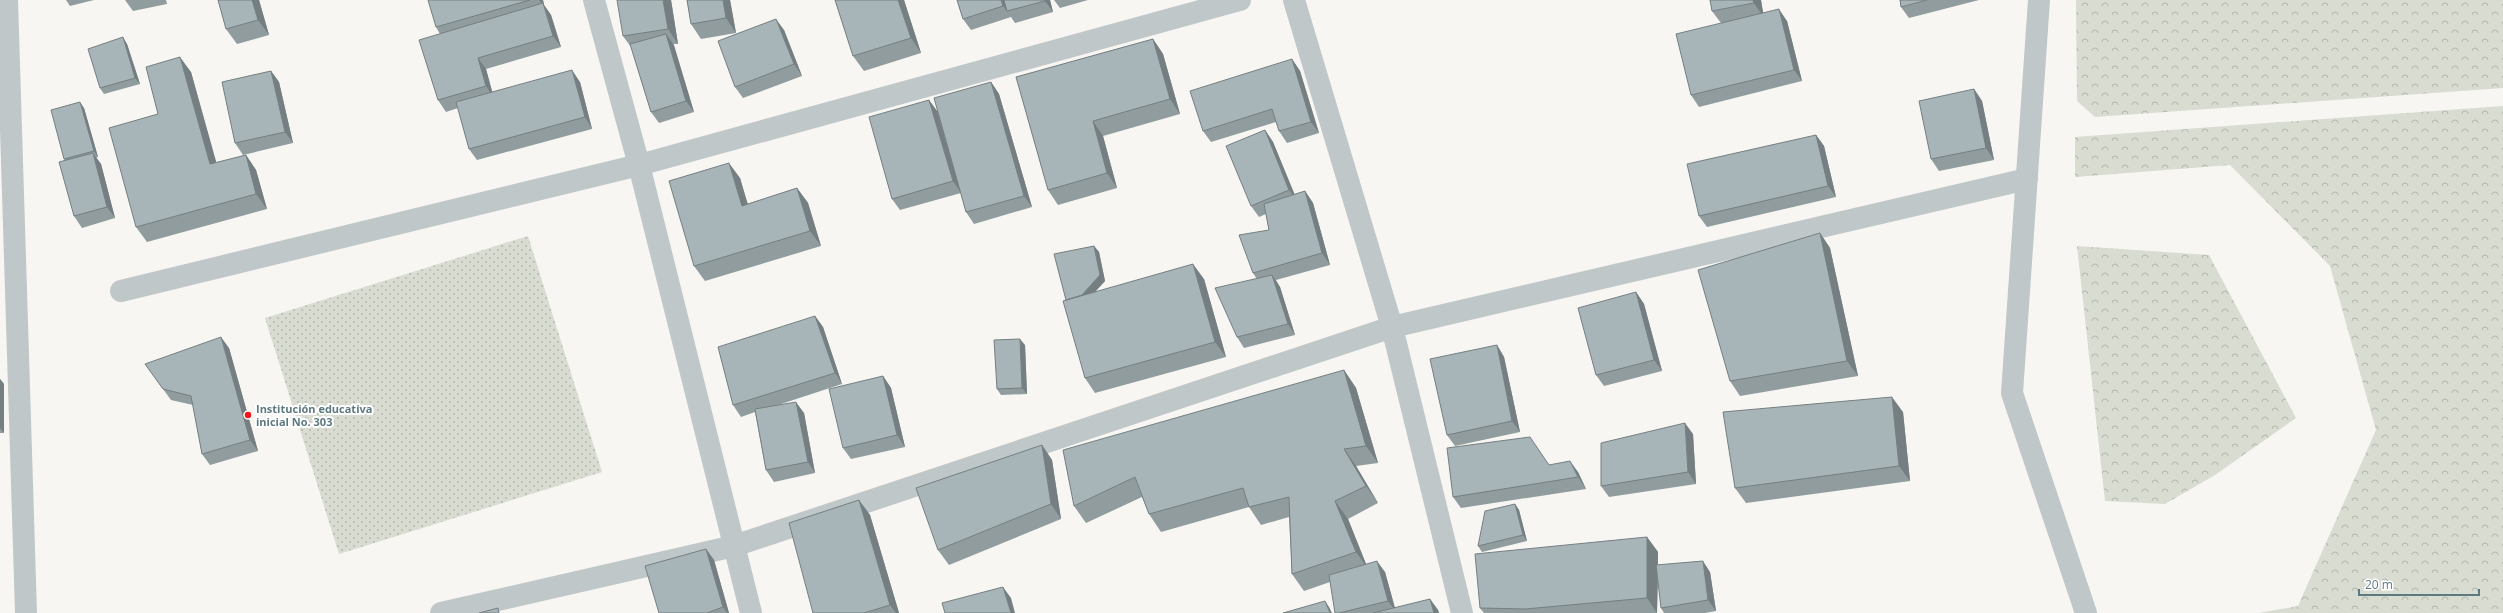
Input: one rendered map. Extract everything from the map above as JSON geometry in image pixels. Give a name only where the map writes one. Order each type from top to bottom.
[{"type":"street","points":[[7,0],[26,613]]},
{"type":"street","points":[[594,0],[639,165],[751,613]]},
{"type":"street","points":[[121,291],[639,165],[1240,0]]},
{"type":"street","points":[[1294,0],[1392,327],[1462,613]]},
{"type":"street","points":[[2039,0],[2012,393],[2086,613]]},
{"type":"street","points":[[441,613],[734,546],[1392,327],[2027,179]]},
{"type":"green space","points":[[2076,0],[2503,0],[2503,88],[2095,117],[2077,101]]},
{"type":"green space","points":[[2503,106],[2503,613],[2259,613],[2298,606],[2376,430],[2330,266],[2230,165],[2075,177],[2075,137]]},
{"type":"green space","points":[[528,236],[602,472],[339,554],[265,318]]},
{"type":"green space","points":[[2077,246],[2209,255],[2296,418],[2215,475],[2165,504],[2105,501]]},
{"type":"building","points":[[218,0],[252,0],[258,20],[226,29]]},
{"type":"building","points":[[428,0],[530,0],[436,27]]},
{"type":"building","points":[[617,0],[663,0],[668,29],[623,36]]},
{"type":"building","points":[[687,0],[723,0],[726,18],[691,24]]},
{"type":"building","points":[[835,0],[898,0],[911,38],[853,56]]},
{"type":"building","points":[[957,0],[1001,0],[1003,6],[963,19]]},
{"type":"building","points":[[1004,0],[1045,0],[1045,1],[1007,11]]},
{"type":"building","points":[[1710,0],[1753,0],[1754,3],[1712,11]]},
{"type":"building","points":[[1900,0],[1927,0],[1901,7]]},
{"type":"building","points":[[543,3],[553,36],[478,58],[486,86],[438,100],[419,40]]},
{"type":"building","points":[[1779,9],[1794,70],[1691,95],[1676,34]]},
{"type":"building","points":[[776,19],[794,64],[735,87],[718,41]]},
{"type":"building","points":[[666,34],[686,101],[651,112],[630,44]]},
{"type":"building","points":[[123,37],[135,78],[100,88],[88,49]]},
{"type":"building","points":[[1153,39],[1170,99],[1093,121],[1107,173],[1048,190],[1016,77]]},
{"type":"building","points":[[180,57],[210,164],[246,155],[256,194],[136,227],[109,128],[158,114],[146,67]]},
{"type":"building","points":[[1292,59],[1311,122],[1279,131],[1272,109],[1203,131],[1190,91]]},
{"type":"building","points":[[572,70],[585,117],[469,149],[456,102]]},
{"type":"building","points":[[271,71],[285,132],[235,143],[222,82]]},
{"type":"building","points":[[991,82],[1024,196],[966,212],[934,98]]},
{"type":"building","points":[[1974,89],[1986,148],[1931,159],[1919,101]]},
{"type":"building","points":[[929,100],[953,181],[892,199],[869,117]]},
{"type":"building","points":[[80,102],[94,151],[64,159],[51,110]]},
{"type":"building","points":[[1265,130],[1289,190],[1251,206],[1226,146]]},
{"type":"building","points":[[1816,135],[1828,186],[1699,216],[1687,164]]},
{"type":"building","points":[[93,153],[107,207],[74,216],[59,162]]},
{"type":"building","points":[[729,163],[742,206],[797,188],[810,231],[694,266],[669,181]]},
{"type":"building","points":[[1305,191],[1322,253],[1253,273],[1239,235],[1269,230],[1264,204]]},
{"type":"building","points":[[1820,233],[1847,361],[1730,381],[1698,270]]},
{"type":"building","points":[[1094,246],[1100,275],[1082,295],[1066,300],[1054,254]]},
{"type":"building","points":[[1193,264],[1215,342],[1085,378],[1063,301]]},
{"type":"building","points":[[1272,275],[1288,324],[1237,337],[1215,288]]},
{"type":"building","points":[[1636,292],[1654,360],[1596,375],[1578,308]]},
{"type":"building","points":[[815,316],[835,373],[733,405],[718,347]]},
{"type":"building","points":[[221,337],[250,440],[202,454],[191,396],[163,389],[145,364]]},
{"type":"building","points":[[1020,339],[1022,388],[997,389],[994,340]]},
{"type":"building","points":[[1497,345],[1512,421],[1447,435],[1430,359]]},
{"type":"building","points":[[1344,370],[1366,446],[1344,449],[1366,486],[1335,501],[1356,552],[1292,574],[1289,497],[1249,507],[1243,488],[1149,514],[1135,477],[1074,506],[1063,450]]},
{"type":"building","points":[[883,376],[897,435],[843,448],[829,389]]},
{"type":"building","points":[[1892,397],[1899,466],[1735,488],[1723,412]]},
{"type":"building","points":[[796,402],[808,462],[766,470],[755,409]]},
{"type":"building","points":[[1685,423],[1688,472],[1601,486],[1601,443]]},
{"type":"building","points":[[1530,437],[1549,465],[1570,461],[1578,477],[1453,497],[1447,448]]},
{"type":"building","points":[[1042,445],[1051,504],[938,550],[916,488]]},
{"type":"building","points":[[859,500],[890,605],[864,613],[813,613],[789,523]]},
{"type":"building","points":[[1515,504],[1523,535],[1478,546],[1485,511]]},
{"type":"building","points":[[1647,537],[1647,598],[1525,609],[1480,608],[1475,554]]},
{"type":"building","points":[[706,549],[723,607],[707,613],[659,613],[645,566]]},
{"type":"building","points":[[1377,561],[1388,601],[1335,613],[1329,575]]},
{"type":"building","points":[[1703,561],[1708,600],[1661,608],[1656,565]]},
{"type":"building","points":[[1003,587],[1011,613],[945,613],[942,603]]},
{"type":"building","points":[[1430,599],[1434,613],[1373,613]]},
{"type":"building","points":[[1325,601],[1330,613],[1283,613]]},
{"type":"building","points":[[498,608],[499,613],[479,613]]},
{"type":"place","name":"Institución educativa inicial No. 303","points":[[248,415]]}]
